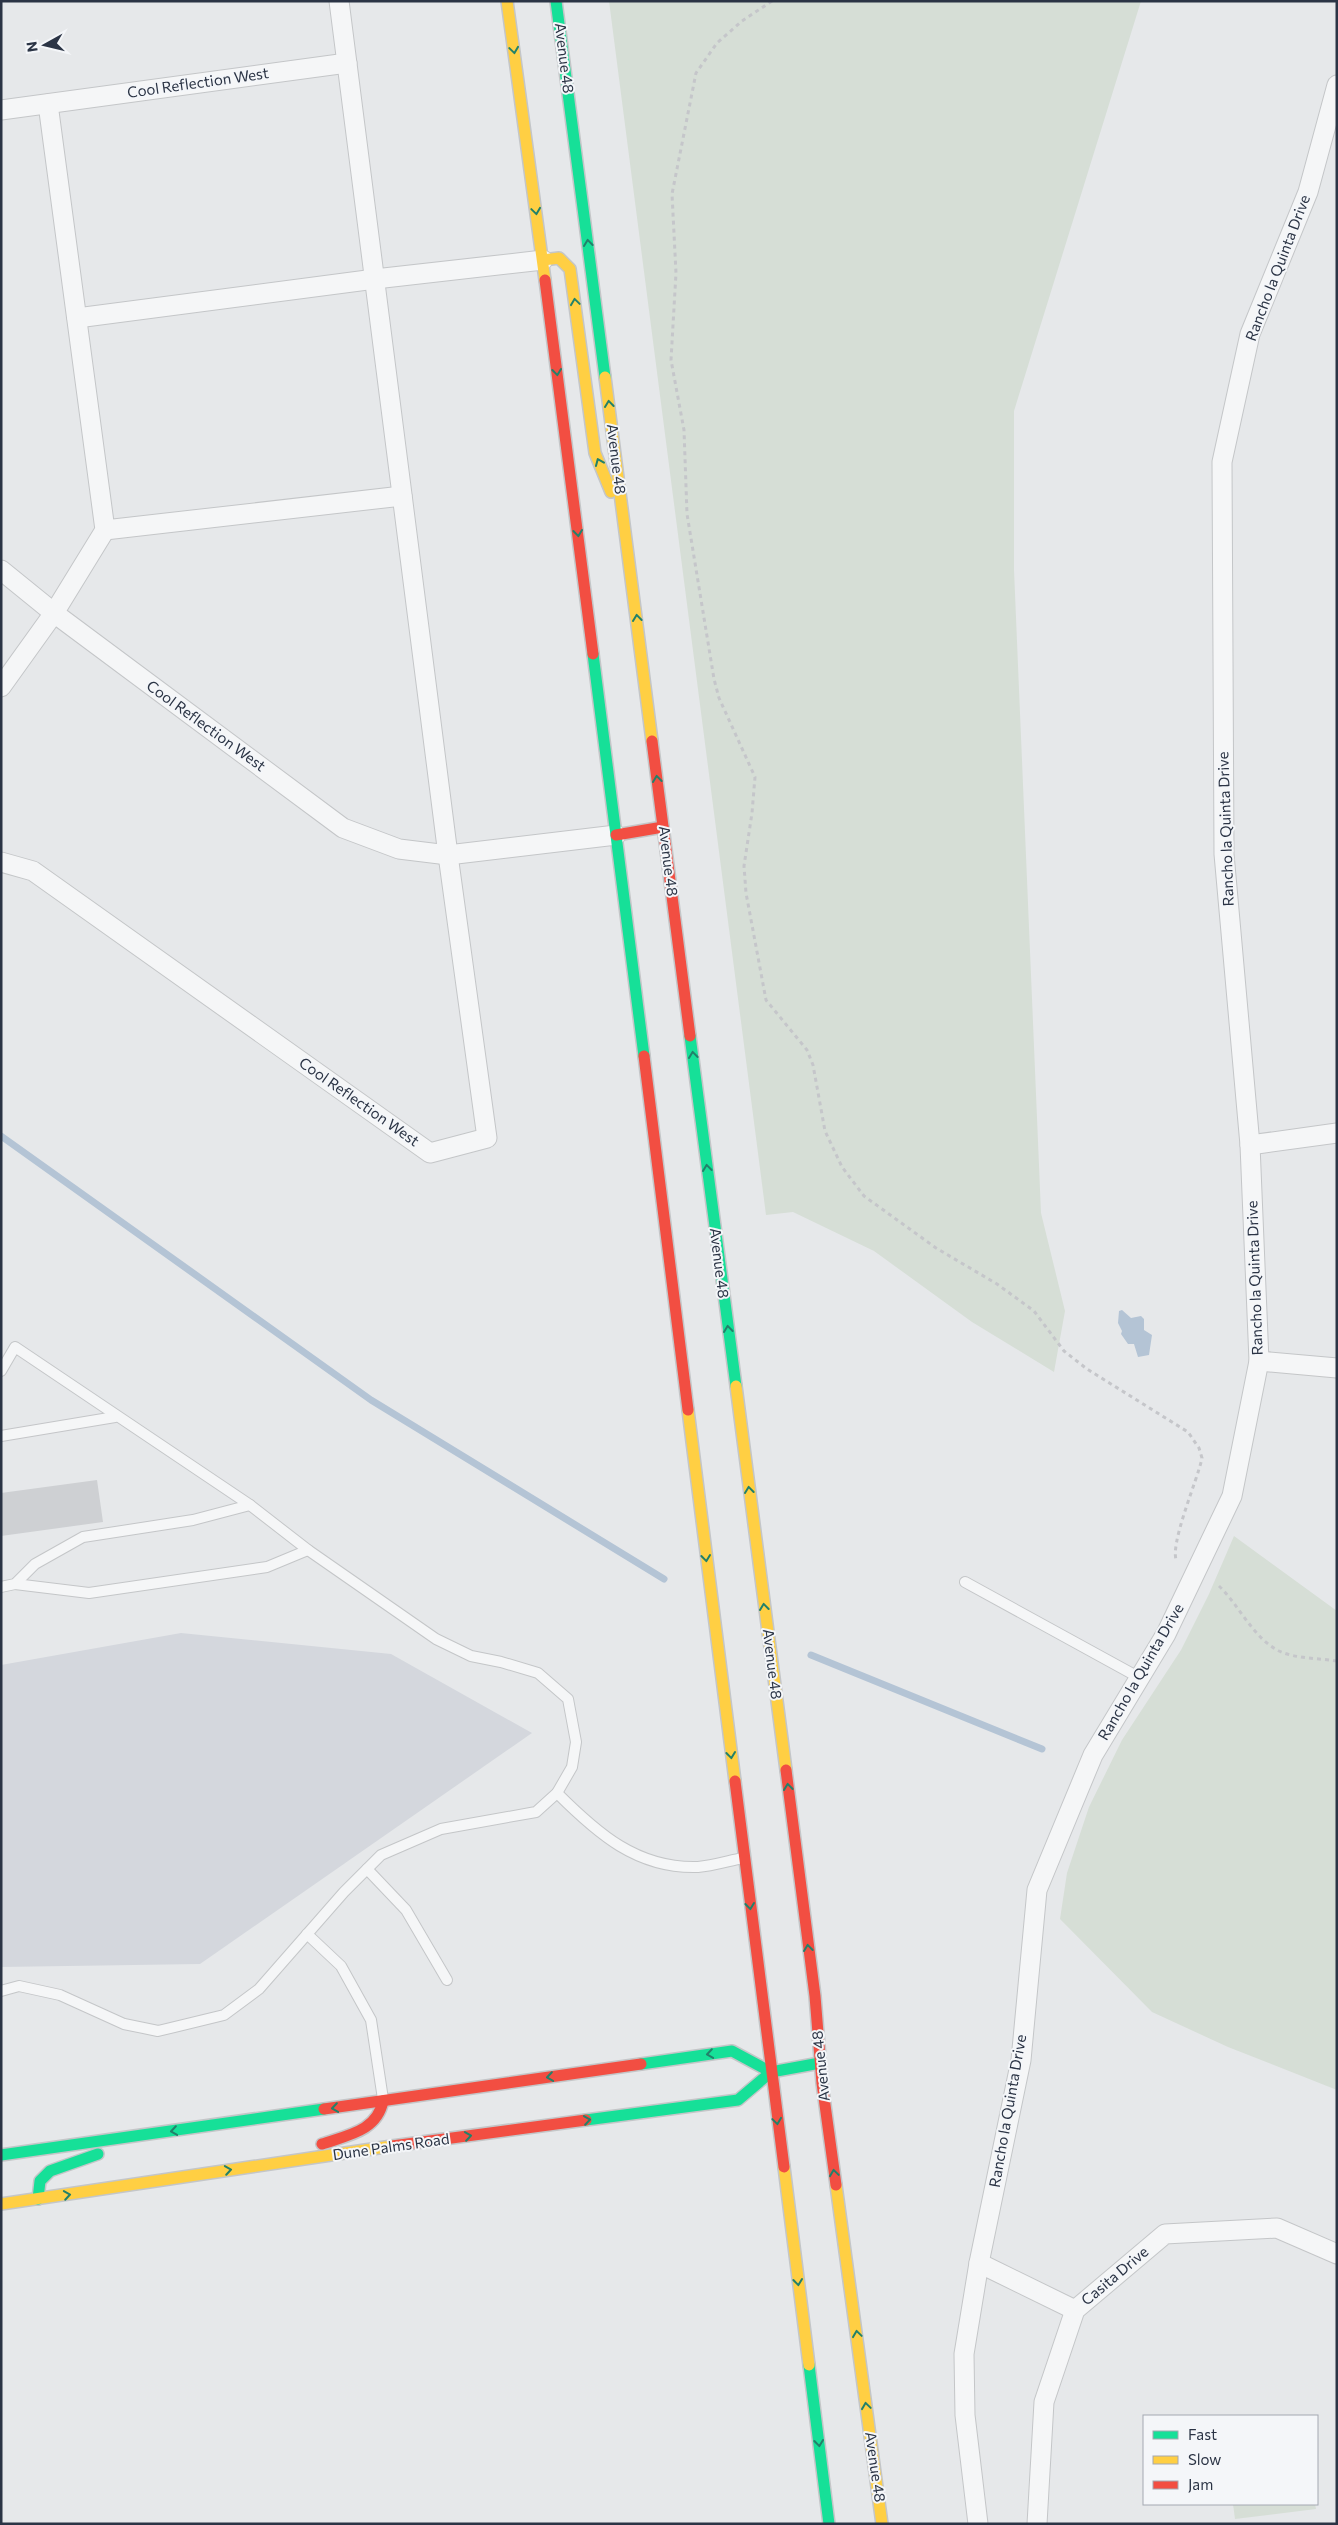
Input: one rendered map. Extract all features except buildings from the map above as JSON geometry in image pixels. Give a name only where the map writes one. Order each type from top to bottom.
[{"type":"main road","points":[[507,1],[543,260],[771,2072],[830,2524]]},
{"type":"main road","name":"Avenue 48","points":[[556,1],[815,1996],[820,2064],[882,2524]]},
{"type":"main road","points":[[543,260],[559,258],[570,268],[595,453],[625,523]]},
{"type":"main road","points":[[616,834],[664,827]]},
{"type":"main road","points":[[1,2155],[732,2050],[771,2072],[820,2064]]},
{"type":"main road","name":"Dune Palms Road","points":[[1,2204],[257,2166],[738,2100],[771,2072]]},
{"type":"main road","points":[[257,2166],[368,2128],[377,2121],[382,2112],[383,2101]]},
{"type":"main road","points":[[38,2199],[40,2181],[50,2171],[156,2134]]},
{"type":"street","name":"Cool Reflection West","points":[[1,862],[33,871],[430,1153],[487,1138],[448,855],[339,1]]},
{"type":"street","name":"Cool Reflection West","points":[[1,110],[347,62]]},
{"type":"street","name":"Rancho la Quinta Drive","points":[[978,2524],[965,2415],[964,2354],[979,2263],[1021,2060],[1037,1890],[1093,1755],[1166,1634],[1232,1496],[1259,1361],[1250,1145],[1224,854],[1222,462],[1250,334],[1308,192],[1337,85]]},
{"type":"street","points":[[1,687],[54,614],[105,530],[48,104]]},
{"type":"street","points":[[77,318],[374,278],[543,260]]},
{"type":"street","points":[[105,530],[402,496]]},
{"type":"street","name":"Cool Reflection West","points":[[1,570],[54,614],[343,828],[399,849],[448,855],[616,834]]},
{"type":"street","points":[[1250,1145],[1337,1134]]},
{"type":"street","points":[[1259,1361],[1337,1368]]},
{"type":"street","name":"Casita Drive","points":[[1037,2524],[1044,2402],[1075,2310],[1165,2234],[1277,2228],[1337,2254]]},
{"type":"street","points":[[979,2263],[1075,2310]]},
{"type":"lane","points":[[1,1371],[15,1347],[250,1505],[308,1550],[436,1639],[471,1656],[501,1662],[538,1673],[568,1699],[576,1742],[572,1767],[557,1793],[536,1812],[441,1830],[381,1855],[344,1892],[259,1988],[224,2015],[158,2032],[124,2024],[60,1995],[19,1986],[1,1991]]},
{"type":"lane","points":[[1,1436],[115,1416]]},
{"type":"lane","points":[[15,1584],[35,1564],[83,1537],[193,1520],[250,1505]]},
{"type":"lane","points":[[1,1587],[15,1584],[89,1593],[267,1567],[308,1550]]},
{"type":"lane","points":[[965,1582],[1140,1678]]},
{"type":"lane","points":[[557,1793],[589,1822],[633,1854],[653,1863],[698,1867],[744,1858]]},
{"type":"lane","points":[[367,1869],[406,1910],[447,1980]]},
{"type":"lane","points":[[307,1934],[340,1966],[371,2020],[383,2101]]},
{"type":"path","points":[[772,1],[742,21],[717,43],[696,73],[672,194],[676,273],[671,360],[684,430],[687,514],[714,679],[719,698],[755,777],[744,866],[746,893],[766,1000],[807,1050],[814,1065],[825,1131],[842,1167],[864,1196],[936,1248],[997,1284],[1034,1311],[1064,1351],[1087,1369],[1188,1432],[1199,1448],[1202,1458],[1174,1552],[1176,1561],[1181,1564]]},
{"type":"path","points":[[1219,1586],[1263,1638],[1274,1648],[1289,1654],[1337,1660]]},
{"type":"shaded area","points":[[609,1],[1141,1],[1014,411],[1014,570],[1041,1213],[1065,1311],[1054,1372],[972,1322],[874,1251],[793,1212],[766,1215]]},
{"type":"shaded area","points":[[1234,1536],[1337,1611],[1337,2090],[1228,2047],[1152,2012],[1060,1919],[1067,1873],[1089,1807],[1122,1740],[1181,1650],[1209,1594]]},
{"type":"shaded area","points":[[181,1633],[391,1654],[532,1733],[200,1964],[1,1967],[1,1665]]},
{"type":"shaded area","points":[[1233,2505],[1315,2505],[1316,2509],[1235,2519]]},
{"type":"water","points":[[1122,1310],[1131,1318],[1141,1316],[1144,1319],[1144,1330],[1152,1335],[1149,1355],[1138,1357],[1134,1344],[1128,1344],[1121,1334],[1122,1331],[1118,1323],[1119,1311]]},
{"type":"waterway","points":[[1,1136],[371,1400],[664,1579]]},
{"type":"waterway","points":[[811,1655],[1042,1749]]},
{"type":"traffic: fast","points":[[556,1],[605,377]]},
{"type":"traffic: fast","points":[[593,654],[644,1056]]},
{"type":"traffic: fast","points":[[690,1036],[736,1386]]},
{"type":"traffic: fast","points":[[641,2064],[732,2051],[771,2072]]},
{"type":"traffic: fast","points":[[586,2120],[738,2100],[771,2072],[820,2063]]},
{"type":"traffic: fast","points":[[1,2155],[324,2109]]},
{"type":"traffic: fast","points":[[38,2199],[40,2181],[50,2171],[98,2154]]},
{"type":"traffic: fast","points":[[809,2365],[829,2524]]},
{"type":"traffic: slow","points":[[507,1],[545,280]]},
{"type":"traffic: slow","points":[[543,260],[559,258],[570,269],[595,453],[611,492]]},
{"type":"traffic: slow","points":[[605,377],[652,741]]},
{"type":"traffic: slow","points":[[736,1386],[786,1770]]},
{"type":"traffic: slow","points":[[688,1410],[735,1781]]},
{"type":"traffic: slow","points":[[1,2204],[392,2146]]},
{"type":"traffic: slow","points":[[784,2167],[809,2365]]},
{"type":"traffic: slow","points":[[836,2185],[882,2524]]},
{"type":"traffic: jam","points":[[545,280],[593,654]]},
{"type":"traffic: jam","points":[[652,741],[690,1036]]},
{"type":"traffic: jam","points":[[616,835],[663,827]]},
{"type":"traffic: jam","points":[[644,1056],[688,1410]]},
{"type":"traffic: jam","points":[[786,1770],[815,1996],[822,2083],[836,2185]]},
{"type":"traffic: jam","points":[[735,1781],[784,2167]]},
{"type":"traffic: jam","points":[[324,2109],[641,2064]]},
{"type":"traffic: jam","points":[[322,2144],[351,2134],[368,2125],[375,2119],[383,2101]]},
{"type":"traffic: jam","points":[[392,2146],[586,2120]]}]
